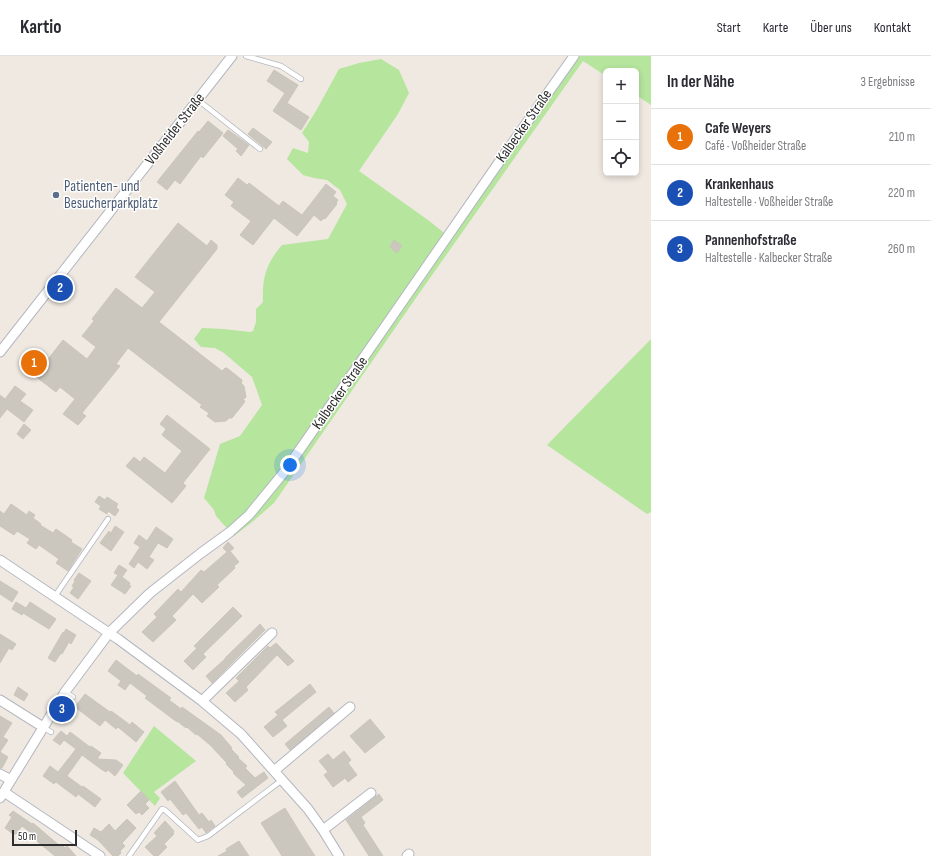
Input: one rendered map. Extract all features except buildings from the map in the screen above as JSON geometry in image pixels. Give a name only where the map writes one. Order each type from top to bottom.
[{"type":"street","name":"Voßheider Straße","points":[[0,352],[232,56]]},
{"type":"street","name":"Kalbecker Straße","points":[[100,856],[96,852],[2,795],[109,633],[150,593],[180,568],[230,532],[254,510],[286,471],[574,56]]},
{"type":"street","points":[[0,560],[109,633],[202,701],[242,734],[308,810],[340,856]]},
{"type":"street","points":[[202,701],[272,633]]},
{"type":"street","points":[[0,700],[47,729]]},
{"type":"street","points":[[274,771],[350,707]]},
{"type":"street","points":[[0,774],[11,780]]},
{"type":"street","points":[[323,830],[371,793]]},
{"type":"lane","points":[[246,56],[281,66],[301,79]]},
{"type":"lane","points":[[198,100],[260,149]]},
{"type":"lane","points":[[55,596],[108,520]]},
{"type":"lane","points":[[129,856],[162,809],[198,840],[208,836],[282,780]]},
{"type":"green space","points":[[574,56],[651,56],[651,105],[639,97],[639,68],[603,68],[603,74],[583,61],[274,503],[234,536],[216,516],[214,510],[204,498],[220,444],[240,436],[262,405],[252,377],[224,353],[215,348],[201,347],[194,339],[202,328],[253,331],[256,322],[256,309],[263,302],[264,278],[272,258],[282,245],[328,239],[347,204],[340,190],[327,180],[303,175],[287,159],[293,148],[308,153],[309,142],[302,133],[339,69],[359,63],[381,59],[399,70],[409,93],[398,114],[359,171],[448,236]]},
{"type":"green space","points":[[651,339],[651,512],[647,514],[547,445]]},
{"type":"green space","points":[[154,726],[196,761],[154,792],[160,798],[155,806],[123,773]]},
{"type":"place","name":"Patienten- und Besucherparkplatz","points":[[56,195]]},
{"type":"place","name":"Krankenhaus","points":[[60,288]]},
{"type":"place","name":"Cafe Weyers","points":[[34,363]]},
{"type":"place","name":"Pannenhofstraße","points":[[62,709]]}]
